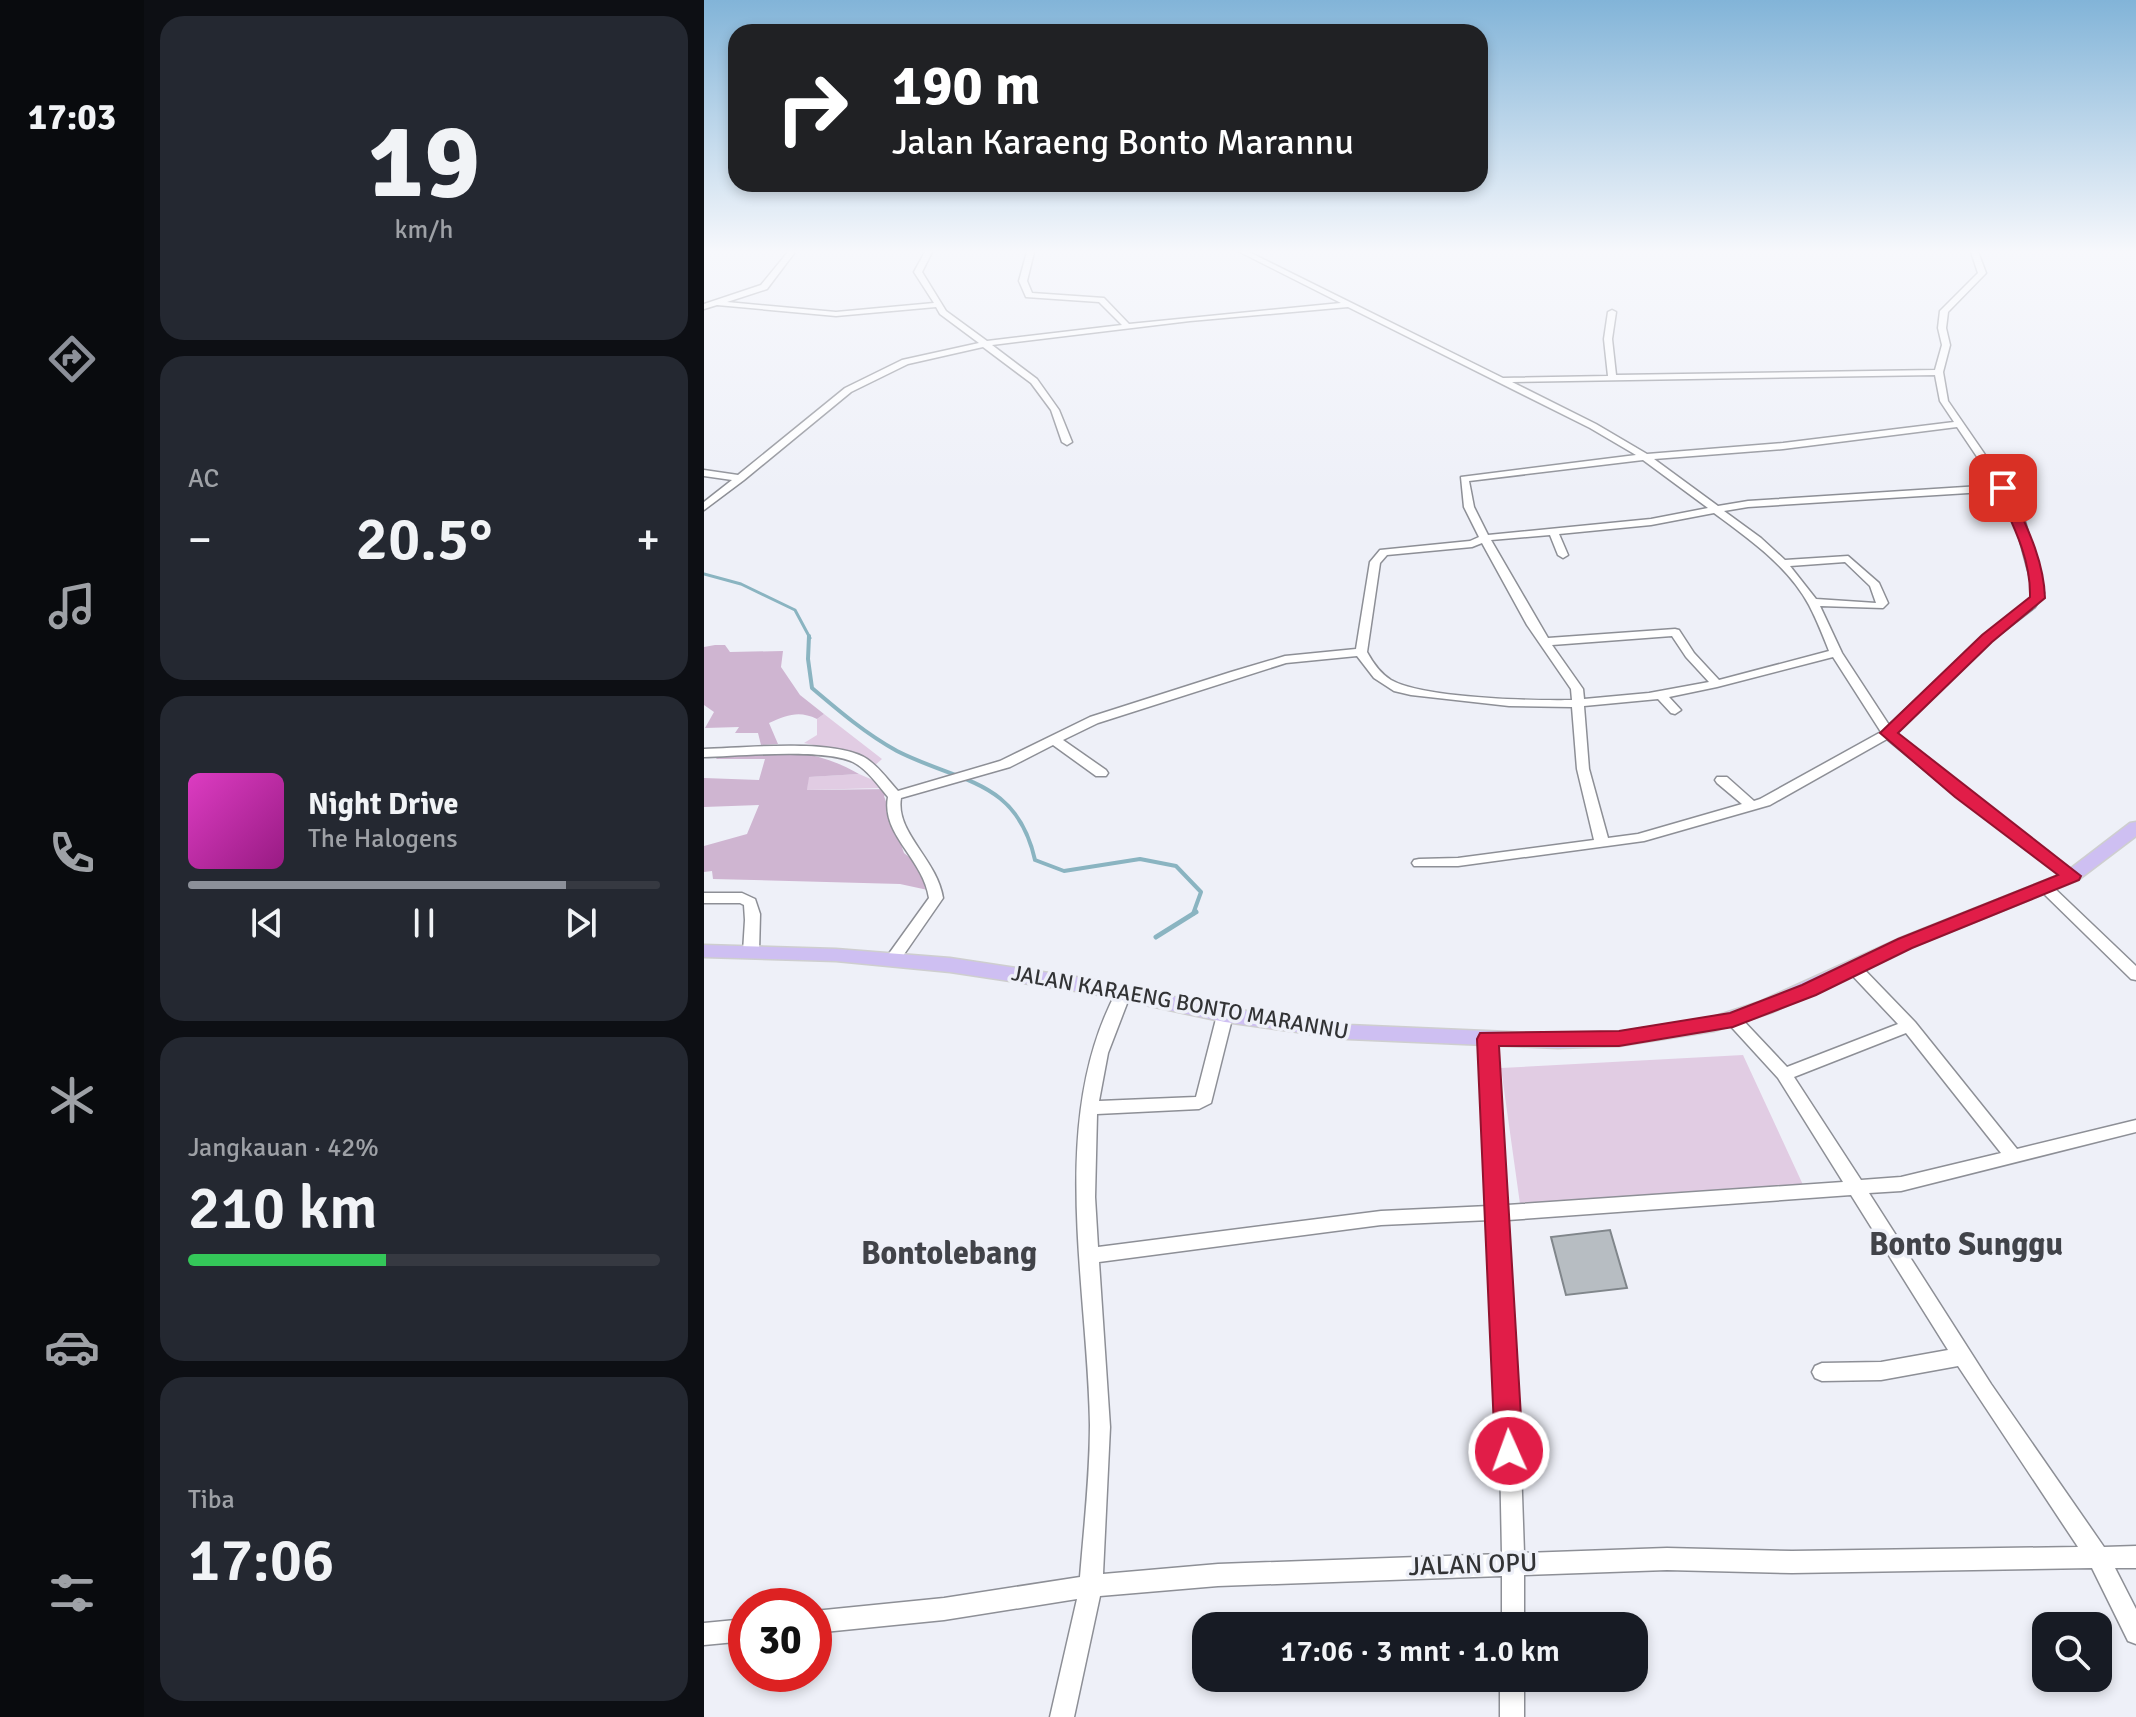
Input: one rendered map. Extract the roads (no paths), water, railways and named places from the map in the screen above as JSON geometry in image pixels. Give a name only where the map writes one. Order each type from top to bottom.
[{"type":"main road","name":"JALAN KARAENG BONTO MARANNU","points":[[704,951],[893,959],[1039,977],[1225,1015],[1348,1032],[1558,1041],[1619,1039],[1733,1020],[1914,939],[2072,876],[2136,827]]},
{"type":"street","points":[[970,332],[1034,381],[1055,410],[1067,442]]},
{"type":"street","points":[[704,507],[848,390],[874,375],[915,359],[984,344],[1078,332]]},
{"type":"street","points":[[1403,332],[1593,426],[1645,457],[1782,563],[1813,602],[1835,644],[1836,653],[1888,733],[1961,793],[2072,876]]},
{"type":"street","points":[[1609,332],[1612,378]]},
{"type":"street","points":[[1419,863],[1458,862],[1602,843],[1678,829],[1753,807],[1793,788],[1888,733],[1987,639],[2038,598],[2038,581],[2026,540],[2003,488],[1944,401],[1939,372],[1946,345],[1943,332]]},
{"type":"street","points":[[1501,381],[1939,372]]},
{"type":"street","points":[[1602,843],[1583,769],[1577,689],[1544,642],[1485,538],[1469,507],[1464,479],[1645,457],[1783,446],[1957,424]]},
{"type":"street","points":[[704,473],[741,478]]},
{"type":"street","points":[[1836,653],[1661,695],[1578,705],[1499,702],[1395,687],[1373,675],[1361,652],[1375,562],[1382,553],[1476,544],[1485,538],[1649,522],[1700,514],[1714,508],[2003,488]]},
{"type":"street","points":[[1553,531],[1563,555]]},
{"type":"street","points":[[1782,563],[1844,558],[1853,561],[1875,585],[1882,606],[1813,602]]},
{"type":"street","points":[[1544,642],[1675,632],[1690,655],[1716,683]]},
{"type":"street","points":[[895,796],[1005,764],[1094,720],[1272,664],[1321,654],[1361,652]]},
{"type":"street","points":[[1661,695],[1675,710]]},
{"type":"street","points":[[1054,740],[1101,773]]},
{"type":"street","points":[[704,753],[847,755],[861,761],[895,796]]},
{"type":"street","points":[[1722,780],[1753,807]]},
{"type":"street","points":[[893,959],[936,898],[933,878],[891,812],[895,796]]},
{"type":"street","points":[[2046,888],[2136,975]]},
{"type":"street","points":[[704,898],[742,898],[750,902],[754,913],[751,952]]},
{"type":"street","points":[[1854,968],[1909,1026],[2013,1156]]},
{"type":"street","points":[[1062,1717],[1091,1586],[1100,1427],[1086,1197],[1089,1108],[1100,1053],[1123,993]]},
{"type":"street","points":[[1089,1108],[1199,1103],[1205,1099],[1225,1015]]},
{"type":"street","points":[[1733,1020],[1784,1074],[1964,1356],[2098,1557],[2136,1633]]},
{"type":"street","points":[[1784,1074],[1909,1026]]},
{"type":"street","points":[[1488,1039],[1514,1563],[1513,1612]]},
{"type":"street","points":[[1091,1256],[1381,1218],[1901,1184],[2136,1126]]},
{"type":"street","points":[[1822,1372],[1881,1371],[1964,1356]]},
{"type":"street","name":"JALAN OPU","points":[[832,1620],[944,1609],[1091,1586],[1218,1575],[1667,1559],[2006,1560],[2136,1557]]},
{"type":"street","points":[[704,1634],[728,1632]]},
{"type":"street","points":[[1512,1692],[1512,1717]]},
{"type":"waterway","points":[[704,574],[741,584],[795,610],[809,636]]},
{"type":"waterway","points":[[809,636],[812,688],[853,722],[897,751],[964,778],[1000,798],[1015,813],[1035,860],[1064,871],[1140,859],[1176,866],[1201,892],[1193,914]]},
{"type":"waterway","points":[[1156,937],[1193,914]]},
{"type":"district","name":"Bonto Sunggu","points":[[1966,1244]]},
{"type":"district","name":"Bontolebang","points":[[949,1253]]}]
